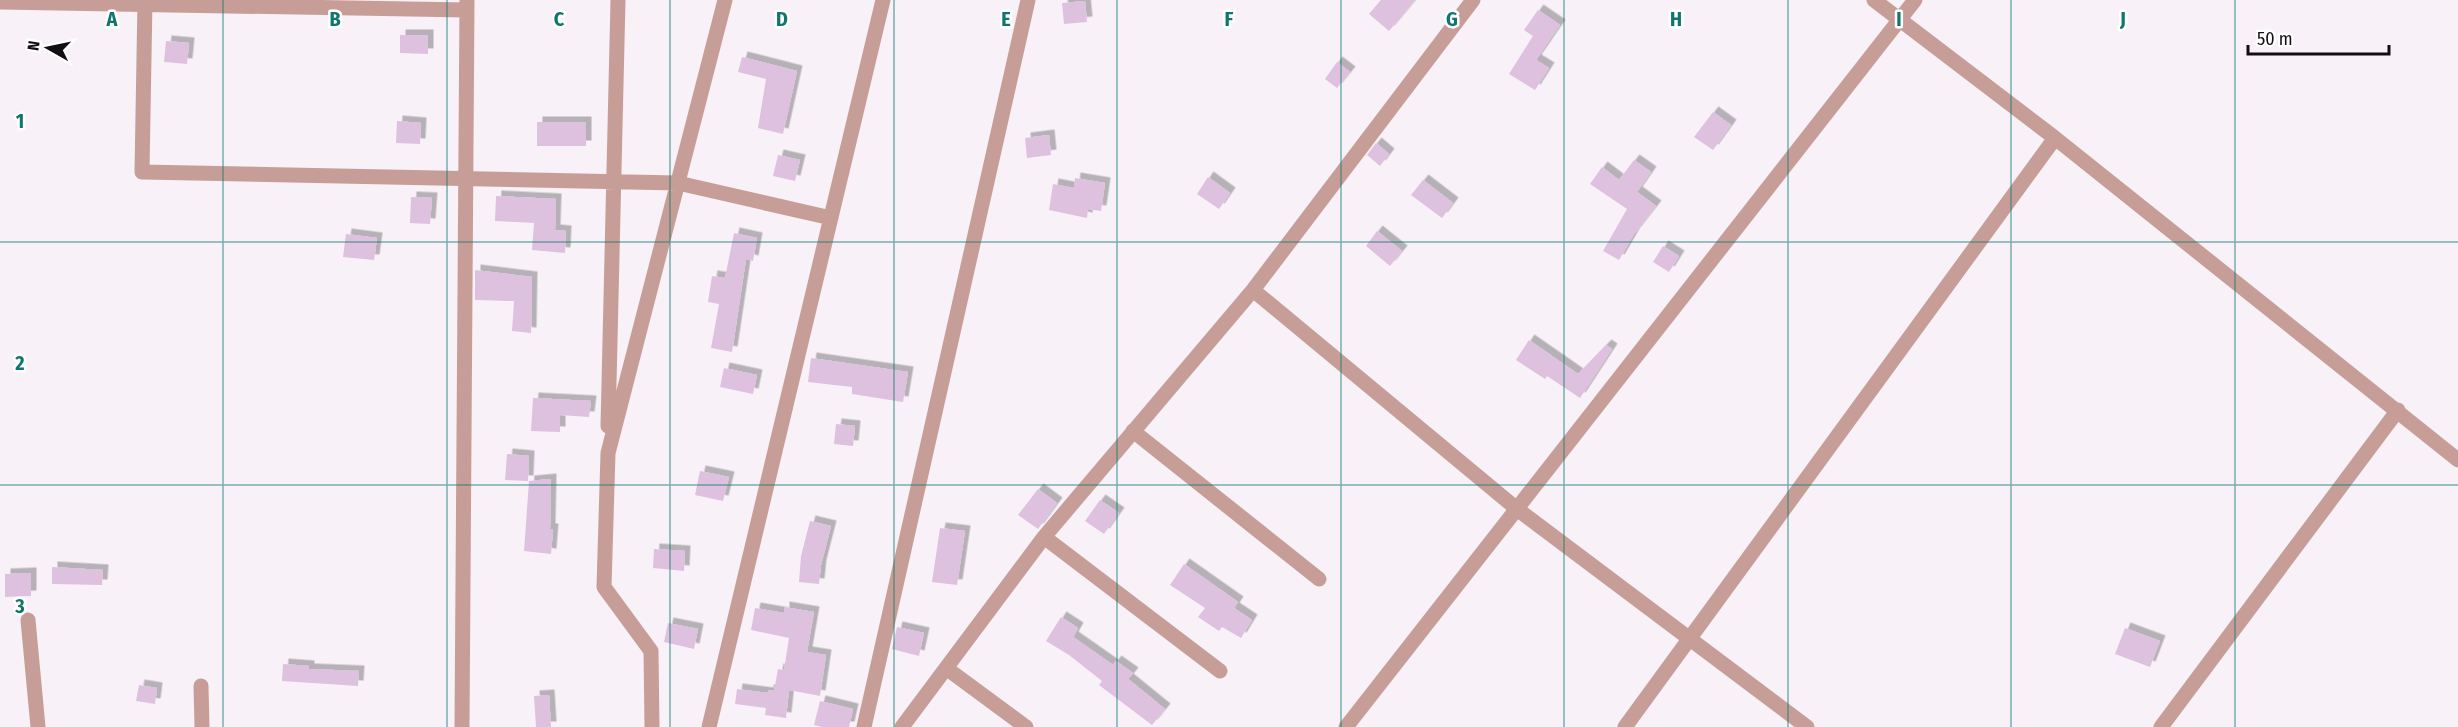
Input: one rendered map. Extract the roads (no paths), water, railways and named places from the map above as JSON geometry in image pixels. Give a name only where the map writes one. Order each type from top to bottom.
[{"type":"street","points":[[618,0],[604,587],[651,651],[652,727]]},
{"type":"street","points":[[608,453],[725,0]]},
{"type":"street","points":[[709,727],[883,0]]},
{"type":"street","points":[[864,727],[1028,0]]},
{"type":"street","points":[[902,727],[1044,537],[1253,290],[1473,0]]},
{"type":"street","points":[[1874,0],[2055,138],[2458,460]]},
{"type":"street","points":[[1346,727],[1915,0]]},
{"type":"street","points":[[0,2],[467,5],[462,727]]},
{"type":"street","points":[[145,3],[142,172],[678,183],[831,218]]},
{"type":"street","points":[[1625,727],[2055,138]]},
{"type":"street","points":[[1253,290],[1517,509],[1807,727]]},
{"type":"street","points":[[2160,727],[2398,410]]},
{"type":"street","points":[[1133,431],[1319,579]]},
{"type":"street","points":[[1044,537],[1221,671]]},
{"type":"street","points":[[28,620],[38,727]]},
{"type":"street","points":[[946,668],[1026,727]]},
{"type":"street","points":[[201,686],[202,727]]}]
